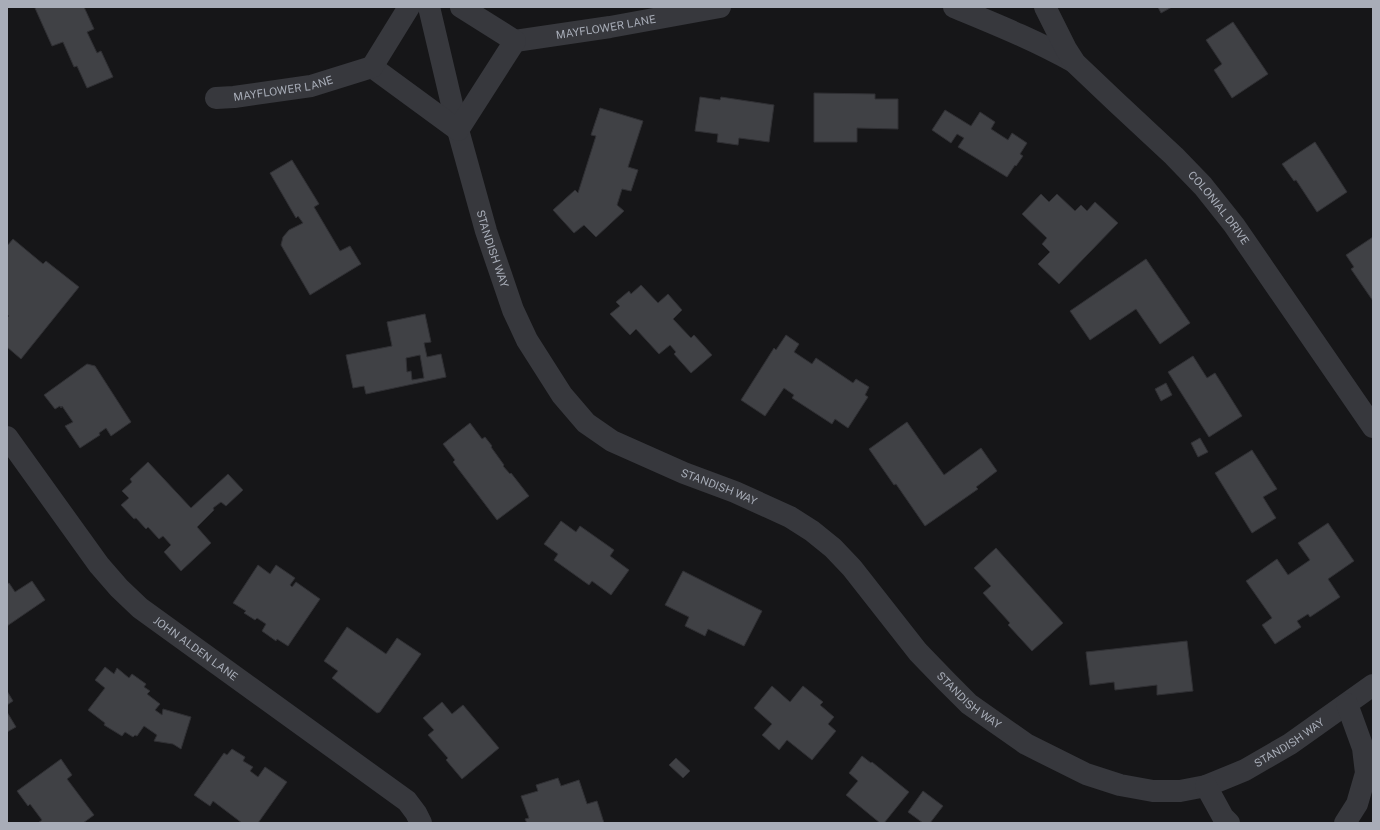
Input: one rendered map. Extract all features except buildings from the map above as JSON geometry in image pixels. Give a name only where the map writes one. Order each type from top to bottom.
[{"type":"street","points":[[409,7],[372,67],[458,130],[515,41],[461,7]]},
{"type":"street","name":"STANDISH WAY","points":[[429,7],[458,130],[486,232],[513,310],[527,340],[562,395],[586,423],[612,441],[684,473],[735,492],[790,517],[812,531],[833,548],[852,568],[918,652],[946,682],[970,704],[1026,744],[1086,774],[1120,785],[1153,791],[1180,791],[1206,786],[1245,770],[1284,748],[1373,685]]},
{"type":"street","name":"MAYFLOWER LANE","points":[[515,41],[610,27],[720,7]]},
{"type":"street","points":[[954,7],[1052,49],[1075,62]]},
{"type":"street","name":"COLONIAL DRIVE","points":[[1045,7],[1066,49],[1075,62],[1174,156],[1203,186],[1234,225],[1373,427]]},
{"type":"street","name":"MAYFLOWER LANE","points":[[216,98],[234,97],[311,86],[372,67]]},
{"type":"street","name":"JOHN ALDEN LANE","points":[[7,437],[99,565],[119,588],[140,608],[407,801],[421,823]]},
{"type":"street","points":[[1345,823],[1357,804],[1366,773],[1363,748],[1347,704]]},
{"type":"street","points":[[1206,786],[1223,817],[1229,823]]}]
